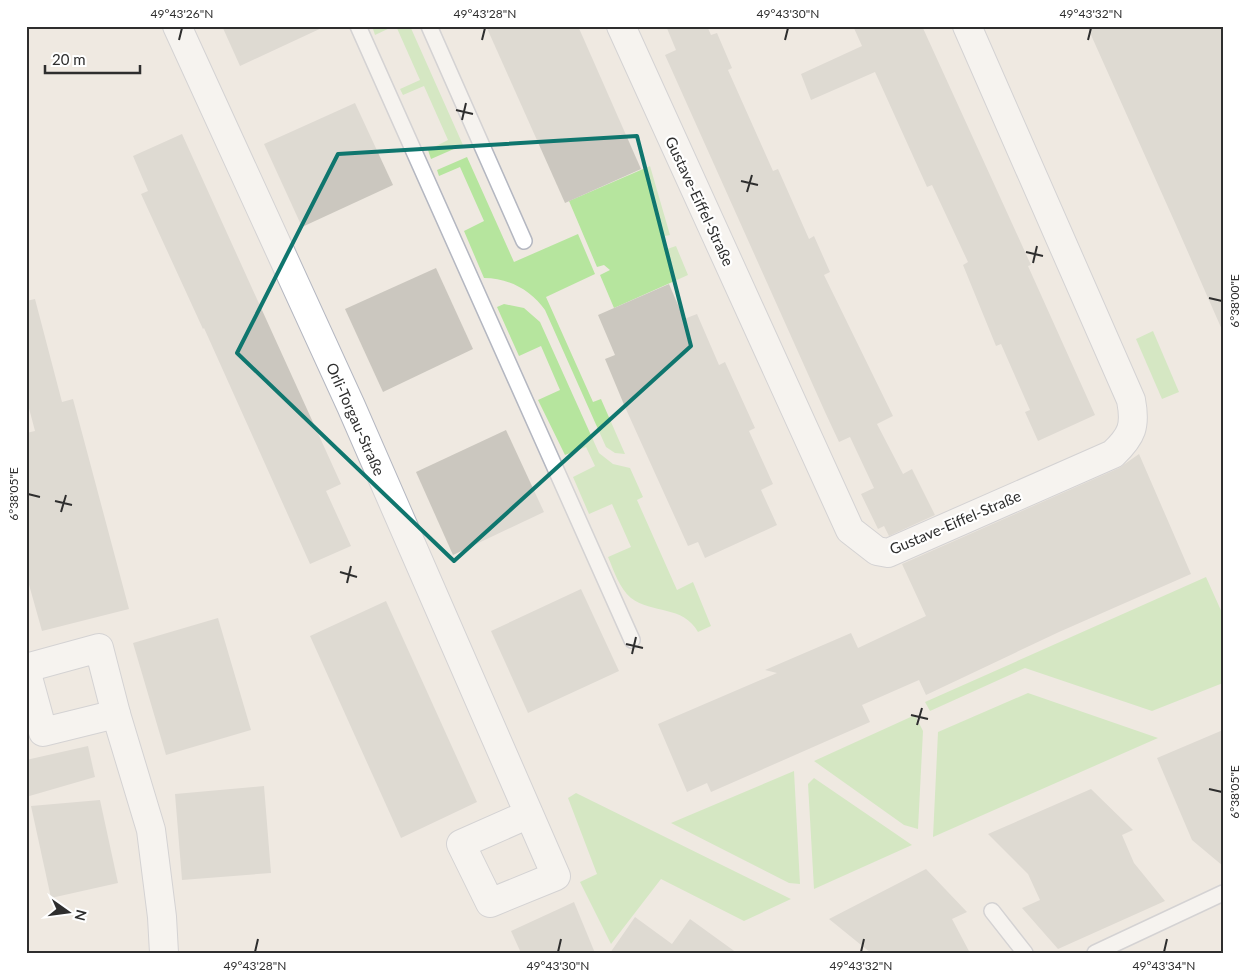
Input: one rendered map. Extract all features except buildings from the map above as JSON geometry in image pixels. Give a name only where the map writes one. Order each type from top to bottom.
[{"type":"street","name":"Orli-Torgau-Straße","points":[[177,26],[351,406],[529,814]]},
{"type":"street","name":"Gustave-Eiffel-Straße","points":[[621,26],[850,530],[877,551],[888,553],[1113,454],[1129,439],[1134,417],[1131,400],[967,26]]},
{"type":"street","points":[[116,714],[43,732],[26,669],[99,648],[116,714],[151,830],[162,917],[164,953]]},
{"type":"lane","points":[[358,26],[632,640]]},
{"type":"lane","points":[[429,26],[524,241]]},
{"type":"lane","points":[[1095,953],[1223,893]]},
{"type":"lane","points":[[992,911],[1025,953]]},
{"type":"highlighted area","points":[[637,136],[691,346],[454,561],[237,353],[338,154]]},
{"type":"green space","points":[[372,26],[394,26],[375,35]]},
{"type":"green space","points":[[396,26],[410,26],[463,145],[431,159],[428,150],[448,140],[424,86],[403,95],[400,89],[420,80]]},
{"type":"green space","points":[[467,157],[514,262],[578,234],[595,274],[546,297],[593,402],[601,399],[625,454],[615,453],[606,447],[545,310],[519,286],[502,280],[484,278],[464,231],[484,221],[460,167],[439,176],[437,170]]},
{"type":"green space","points":[[650,166],[670,235],[665,236],[667,249],[676,246],[688,275],[614,308],[600,275],[610,270],[604,265],[597,267],[569,201]]},
{"type":"green space","points":[[504,304],[524,308],[540,322],[599,453],[613,464],[630,468],[643,497],[637,500],[677,590],[693,582],[711,626],[698,632],[692,623],[684,618],[639,603],[631,598],[623,589],[608,557],[631,547],[612,504],[589,514],[573,477],[595,466],[586,447],[565,455],[538,400],[560,390],[541,346],[519,356],[497,307]]},
{"type":"green space","points":[[1153,331],[1179,392],[1162,399],[1136,339]]},
{"type":"green space","points":[[1206,577],[1223,615],[1223,683],[1152,711],[1025,668],[930,711],[925,702]]},
{"type":"green space","points":[[1028,693],[1158,738],[933,837],[938,732]]},
{"type":"green space","points":[[915,715],[923,731],[918,829],[904,825],[814,761]]},
{"type":"green space","points":[[794,771],[800,884],[789,883],[671,823]]},
{"type":"green space","points":[[814,778],[912,845],[814,889],[808,784]]},
{"type":"green space","points":[[576,793],[791,899],[744,921],[661,879],[611,944],[580,882],[597,874],[568,798]]}]
